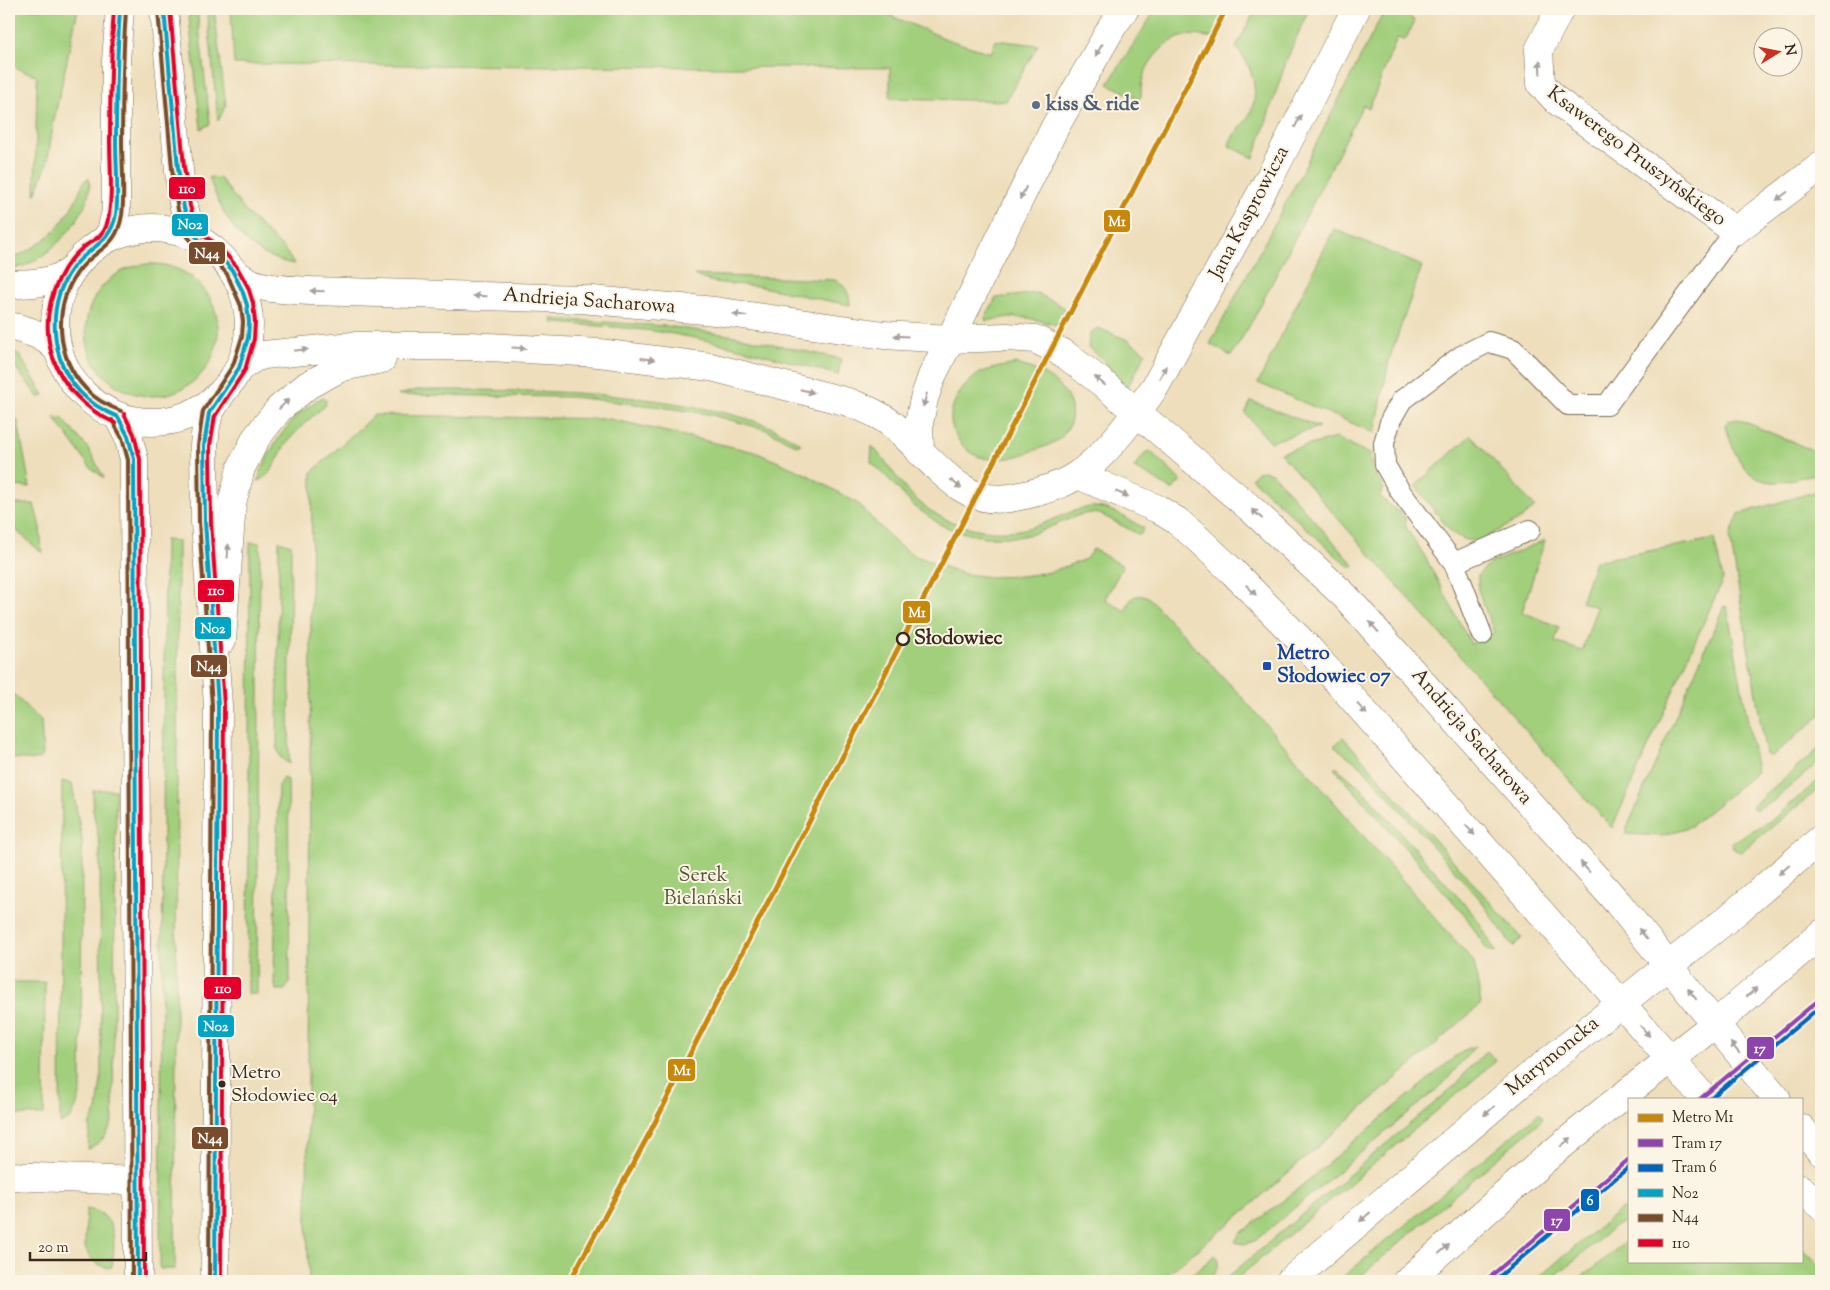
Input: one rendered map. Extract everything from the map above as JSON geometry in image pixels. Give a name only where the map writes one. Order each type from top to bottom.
[{"type":"street","points":[[120,9],[116,61],[116,211],[111,232],[106,239],[80,259],[62,286],[55,318],[57,349],[62,364],[79,391],[104,410],[118,417],[150,423],[181,418],[196,413],[221,394]]},
{"type":"street","points":[[164,9],[181,192],[188,222],[200,241]]},
{"type":"street","points":[[920,452],[919,423],[924,399],[932,376],[1055,127],[1112,27],[1125,9]]},
{"type":"street","name":"Jana Kasprowicza","points":[[920,452],[963,489],[991,500],[1009,499],[1038,492],[1078,475],[1107,448],[1137,413],[1155,387],[1270,177],[1356,9]]},
{"type":"street","name":"Ksawerego Pruszyńskiego","points":[[1560,9],[1539,50],[1541,84],[1557,100],[1735,231],[1821,166]]},
{"type":"street","points":[[106,239],[137,228],[153,228],[170,229],[200,241],[214,250],[232,270],[247,305],[248,338],[239,368],[210,413],[206,426],[204,446],[206,522],[218,704]]},
{"type":"street","name":"Andrieja Sacharowa","points":[[232,270],[247,282],[271,288],[311,291],[581,299],[715,311],[868,334],[950,339],[1007,337],[1035,339],[1063,353],[1102,382],[1250,508],[1345,596],[1618,903],[1776,1098]]},
{"type":"street","points":[[9,284],[37,284],[56,279],[70,272]]},
{"type":"street","points":[[9,326],[27,330],[43,337],[57,349]]},
{"type":"street","points":[[239,368],[254,358],[264,355],[353,346],[470,346],[599,353],[711,367],[848,402],[865,408],[891,424],[920,452]]},
{"type":"street","points":[[215,1281],[218,704],[232,503],[241,468],[256,438],[279,409],[308,385],[342,366],[470,346]]},
{"type":"street","points":[[118,417],[128,436],[134,460],[138,1281]]},
{"type":"street","points":[[1078,475],[1158,509],[1177,521],[1233,572],[1308,648],[1704,1098]]},
{"type":"street","name":"Marymoncka","points":[[1290,1281],[1531,1074],[1731,916],[1821,839]]},
{"type":"street","points":[[1408,1281],[1550,1155],[1715,1024],[1821,934]]},
{"type":"street","points":[[1802,1129],[1821,1152]]},
{"type":"street","points":[[9,1176],[138,1181]]},
{"type":"street","points":[[1802,1189],[1821,1206]]},
{"type":"lane","points":[[1482,635],[1454,563],[1400,491],[1385,465],[1384,444],[1390,419],[1402,400],[1460,356],[1488,342],[1513,349],[1568,405],[1606,406],[1735,231]]},
{"type":"lane","points":[[1454,563],[1530,530]]},
{"type":"green space","points":[[15,9],[78,9],[54,120],[47,164],[35,195],[37,76],[14,67]]},
{"type":"green space","points":[[188,9],[197,9],[210,124],[201,129]]},
{"type":"green space","points":[[207,9],[214,9],[226,105],[218,121]]},
{"type":"green space","points":[[231,9],[890,9],[889,15],[949,40],[991,53],[996,40],[1038,45],[1006,101],[890,98],[890,68],[234,64]]},
{"type":"green space","points":[[1156,9],[1229,9],[1217,32],[1212,37],[1192,35],[1178,38],[1170,42],[1158,53],[1144,74],[1141,97],[1139,99],[1108,84]]},
{"type":"green space","points":[[1256,9],[1309,9],[1287,59],[1254,158],[1229,146],[1233,136],[1250,114],[1255,94],[1248,64],[1236,47]]},
{"type":"green space","points":[[1385,9],[1412,9],[1409,16],[1415,21],[1405,40],[1397,38],[1369,108],[1363,105],[1254,318],[1231,356],[1210,344],[1291,193]]},
{"type":"green space","points":[[209,177],[220,178],[244,210],[284,249],[294,264],[277,260],[262,253],[239,234],[221,208]]},
{"type":"green space","points":[[89,178],[89,192],[84,207],[64,236],[36,260],[9,269],[9,260],[29,250],[53,232],[75,202],[85,180]]},
{"type":"green space","points":[[1334,229],[1422,266],[1389,360],[1375,433],[1258,383]]},
{"type":"green space","points":[[152,264],[165,265],[177,269],[199,283],[213,305],[217,317],[217,343],[213,355],[199,377],[177,391],[165,395],[152,396],[139,395],[127,391],[105,377],[91,355],[87,343],[86,330],[87,317],[91,305],[105,283],[127,269],[139,265]]},
{"type":"green space","points":[[694,275],[835,280],[842,284],[846,290],[850,305],[762,287],[709,281]]},
{"type":"green space","points":[[1037,293],[1065,308],[1068,320],[1064,324],[1057,325],[1028,318],[1009,317],[986,321],[985,318],[996,298]]},
{"type":"green space","points":[[552,319],[666,326],[736,336],[841,359],[838,375],[783,359],[690,337],[639,329],[553,323]]},
{"type":"green space","points":[[1098,328],[1128,340],[1146,353],[1127,388],[1124,387],[1105,362],[1088,346],[1090,333]]},
{"type":"green space","points":[[9,346],[19,355],[44,395],[39,398],[9,359]]},
{"type":"green space","points":[[1017,364],[1042,373],[1060,386],[1069,401],[1071,409],[1069,425],[1062,437],[1049,445],[1009,458],[989,459],[971,453],[963,446],[953,430],[951,415],[955,400],[966,385],[978,374],[993,368]]},
{"type":"green space","points":[[417,390],[569,393],[660,401],[748,419],[771,427],[801,444],[798,446],[767,430],[708,414],[654,406],[572,397],[398,395]]},
{"type":"green space","points":[[323,397],[326,400],[325,406],[292,436],[284,446],[272,469],[258,481],[268,456],[291,422],[301,412]]},
{"type":"green space","points":[[1251,401],[1319,427],[1270,442],[1245,413]]},
{"type":"green space","points":[[9,409],[18,422],[30,487],[9,486]]},
{"type":"green space","name":"Serek Bielański","points":[[374,415],[610,419],[755,452],[806,474],[857,503],[898,545],[916,556],[964,574],[991,577],[1022,576],[1050,572],[1086,559],[1093,549],[1123,566],[1105,599],[1125,611],[1132,598],[1147,596],[1241,696],[1474,962],[1481,1004],[1243,1212],[1159,1281],[309,1281],[307,1226],[312,472]]},
{"type":"green space","points":[[54,417],[62,418],[88,448],[104,478],[90,467]]},
{"type":"green space","points":[[1738,419],[1821,454],[1821,472],[1780,482],[1764,481],[1755,477],[1741,463],[1731,444],[1725,424],[1728,421]]},
{"type":"green space","points":[[1471,435],[1535,507],[1522,518],[1479,541],[1466,540],[1452,533],[1415,486]]},
{"type":"green space","points":[[1336,438],[1370,454],[1372,470],[1384,489],[1379,496],[1405,517],[1406,528],[1424,555],[1471,644],[1494,633],[1478,590],[1478,575],[1489,564],[1545,540],[1522,612],[1559,627],[1555,642],[1582,651],[1597,607],[1581,602],[1595,561],[1714,539],[1723,579],[1612,828],[1280,453]]},
{"type":"green space","points":[[872,446],[905,488],[918,501],[930,511],[959,525],[992,531],[1024,529],[1075,511],[1096,507],[1115,512],[1144,528],[1140,535],[1100,514],[1090,513],[1079,515],[1033,534],[1017,537],[984,537],[960,532],[941,525],[914,506],[871,462]]},
{"type":"green space","points":[[1150,451],[1181,481],[1172,490],[1134,468],[1146,452]]},
{"type":"green space","points":[[1257,472],[1272,473],[1354,565],[1350,568],[1251,478]]},
{"type":"green space","points":[[1821,490],[1821,715],[1772,756],[1766,755],[1730,537],[1739,514]]},
{"type":"green space","points":[[9,504],[34,504],[40,527],[42,553],[9,524]]},
{"type":"green space","points":[[165,540],[178,541],[175,1269],[160,1269]]},
{"type":"green space","points":[[9,541],[11,692],[41,721],[43,755],[37,760],[9,758]]},
{"type":"green space","points":[[279,541],[291,545],[289,764],[281,758],[277,749]]},
{"type":"green space","points":[[250,542],[260,543],[257,994],[248,994]]},
{"type":"green space","points":[[1724,606],[1727,607],[1757,772],[1691,826],[1662,836],[1626,834],[1627,828]]},
{"type":"green space","points":[[1343,737],[1522,938],[1513,947],[1479,898],[1362,767],[1334,746]]},
{"type":"green space","points":[[1821,747],[1821,760],[1773,801],[1755,810],[1752,806]]},
{"type":"green space","points":[[1334,768],[1337,768],[1360,787],[1468,908],[1477,919],[1496,952],[1487,950],[1465,915]]},
{"type":"green space","points":[[283,778],[288,780],[290,980],[285,990],[276,990],[274,978],[278,786]]},
{"type":"green space","points":[[1821,778],[1821,787],[1741,852],[1735,850],[1731,844],[1772,820]]},
{"type":"green space","points":[[62,781],[72,784],[82,840],[81,1091],[71,1118],[60,1124]]},
{"type":"green space","points":[[116,790],[113,1119],[104,1137],[88,1149],[90,1123],[97,1110],[101,1080],[100,846],[93,810],[93,791]]},
{"type":"green space","points":[[9,982],[45,982],[44,1115],[9,1115]]},
{"type":"green space","points":[[1475,1046],[1443,1084],[1256,1240],[1246,1244],[1235,1242],[1240,1234],[1294,1192],[1462,1051]]},
{"type":"green space","points":[[1487,1051],[1496,1061],[1234,1281],[1223,1281],[1457,1084],[1468,1069]]},
{"type":"green space","points":[[1539,1113],[1543,1119],[1355,1281],[1338,1281]]},
{"type":"green space","points":[[1622,1208],[1628,1216],[1622,1223],[1613,1228],[1549,1281],[1534,1281]]},
{"type":"green space","points":[[86,1209],[104,1216],[109,1222],[114,1238],[114,1248],[112,1266],[109,1268],[94,1261],[85,1247]]},
{"type":"green space","points":[[1628,1240],[1628,1262],[1802,1262],[1802,1249],[1821,1266],[1821,1281],[1577,1281]]},
{"type":"green space","points":[[1215,1255],[1219,1260],[1217,1270],[1211,1277],[1206,1281],[1185,1281]]},
{"type":"metro line","name":"M1","points":[[570,1281],[648,1136],[1226,9]]},
{"type":"tram line","name":"17","points":[[1701,1098],[1821,998]]},
{"type":"tram line","name":"6","points":[[1711,1098],[1821,1006]]},
{"type":"tram line","name":"17","points":[[1485,1281],[1628,1160]]},
{"type":"tram line","name":"6","points":[[1494,1281],[1628,1168]]},
{"type":"transit line","name":"110","points":[[114,9],[110,92],[111,196],[108,220],[101,235],[78,252],[65,268],[54,291],[48,314],[48,336],[53,358],[62,377],[76,395],[94,411],[115,423]]},
{"type":"transit line","name":"N02","points":[[118,417],[88,400],[70,379],[57,349],[55,315],[58,299],[72,269],[109,233],[116,214],[116,92],[120,9]]},
{"type":"transit line","name":"N44","points":[[121,411],[93,396],[76,377],[64,348],[61,317],[69,287],[77,273],[115,236],[122,215],[122,92],[126,9]]},
{"type":"transit line","name":"N02","points":[[164,9],[178,168],[184,208],[193,233],[200,241],[214,250],[232,270],[247,305],[249,322],[248,338],[239,368],[209,413],[204,446],[205,522],[218,705],[215,1281]]},
{"type":"transit line","name":"110","points":[[170,9],[184,167],[190,206],[198,230],[218,245],[237,267],[248,287],[253,303],[255,322],[254,339],[245,370],[215,416],[210,446],[211,522],[224,705],[221,1281]]},
{"type":"transit line","name":"N44","points":[[158,10],[172,169],[178,210],[188,237],[196,246],[210,255],[227,274],[241,306],[243,322],[242,337],[233,365],[203,411],[198,446],[199,522],[212,705],[209,1281]]},
{"type":"transit line","name":"110","points":[[124,414],[134,434],[140,459],[144,1281]]},
{"type":"transit line","name":"N02","points":[[118,417],[128,436],[134,459],[138,1281]]},
{"type":"transit line","name":"N44","points":[[112,420],[122,438],[128,460],[132,1281]]},
{"type":"place","name":"kiss & ride","points":[[1036,105]]},
{"type":"place","name":"Słodowiec","points":[[903,639]]},
{"type":"place","name":"Metro Słodowiec 07","points":[[1267,666]]},
{"type":"place","name":"Metro Słodowiec 04","points":[[222,1084]]}]
